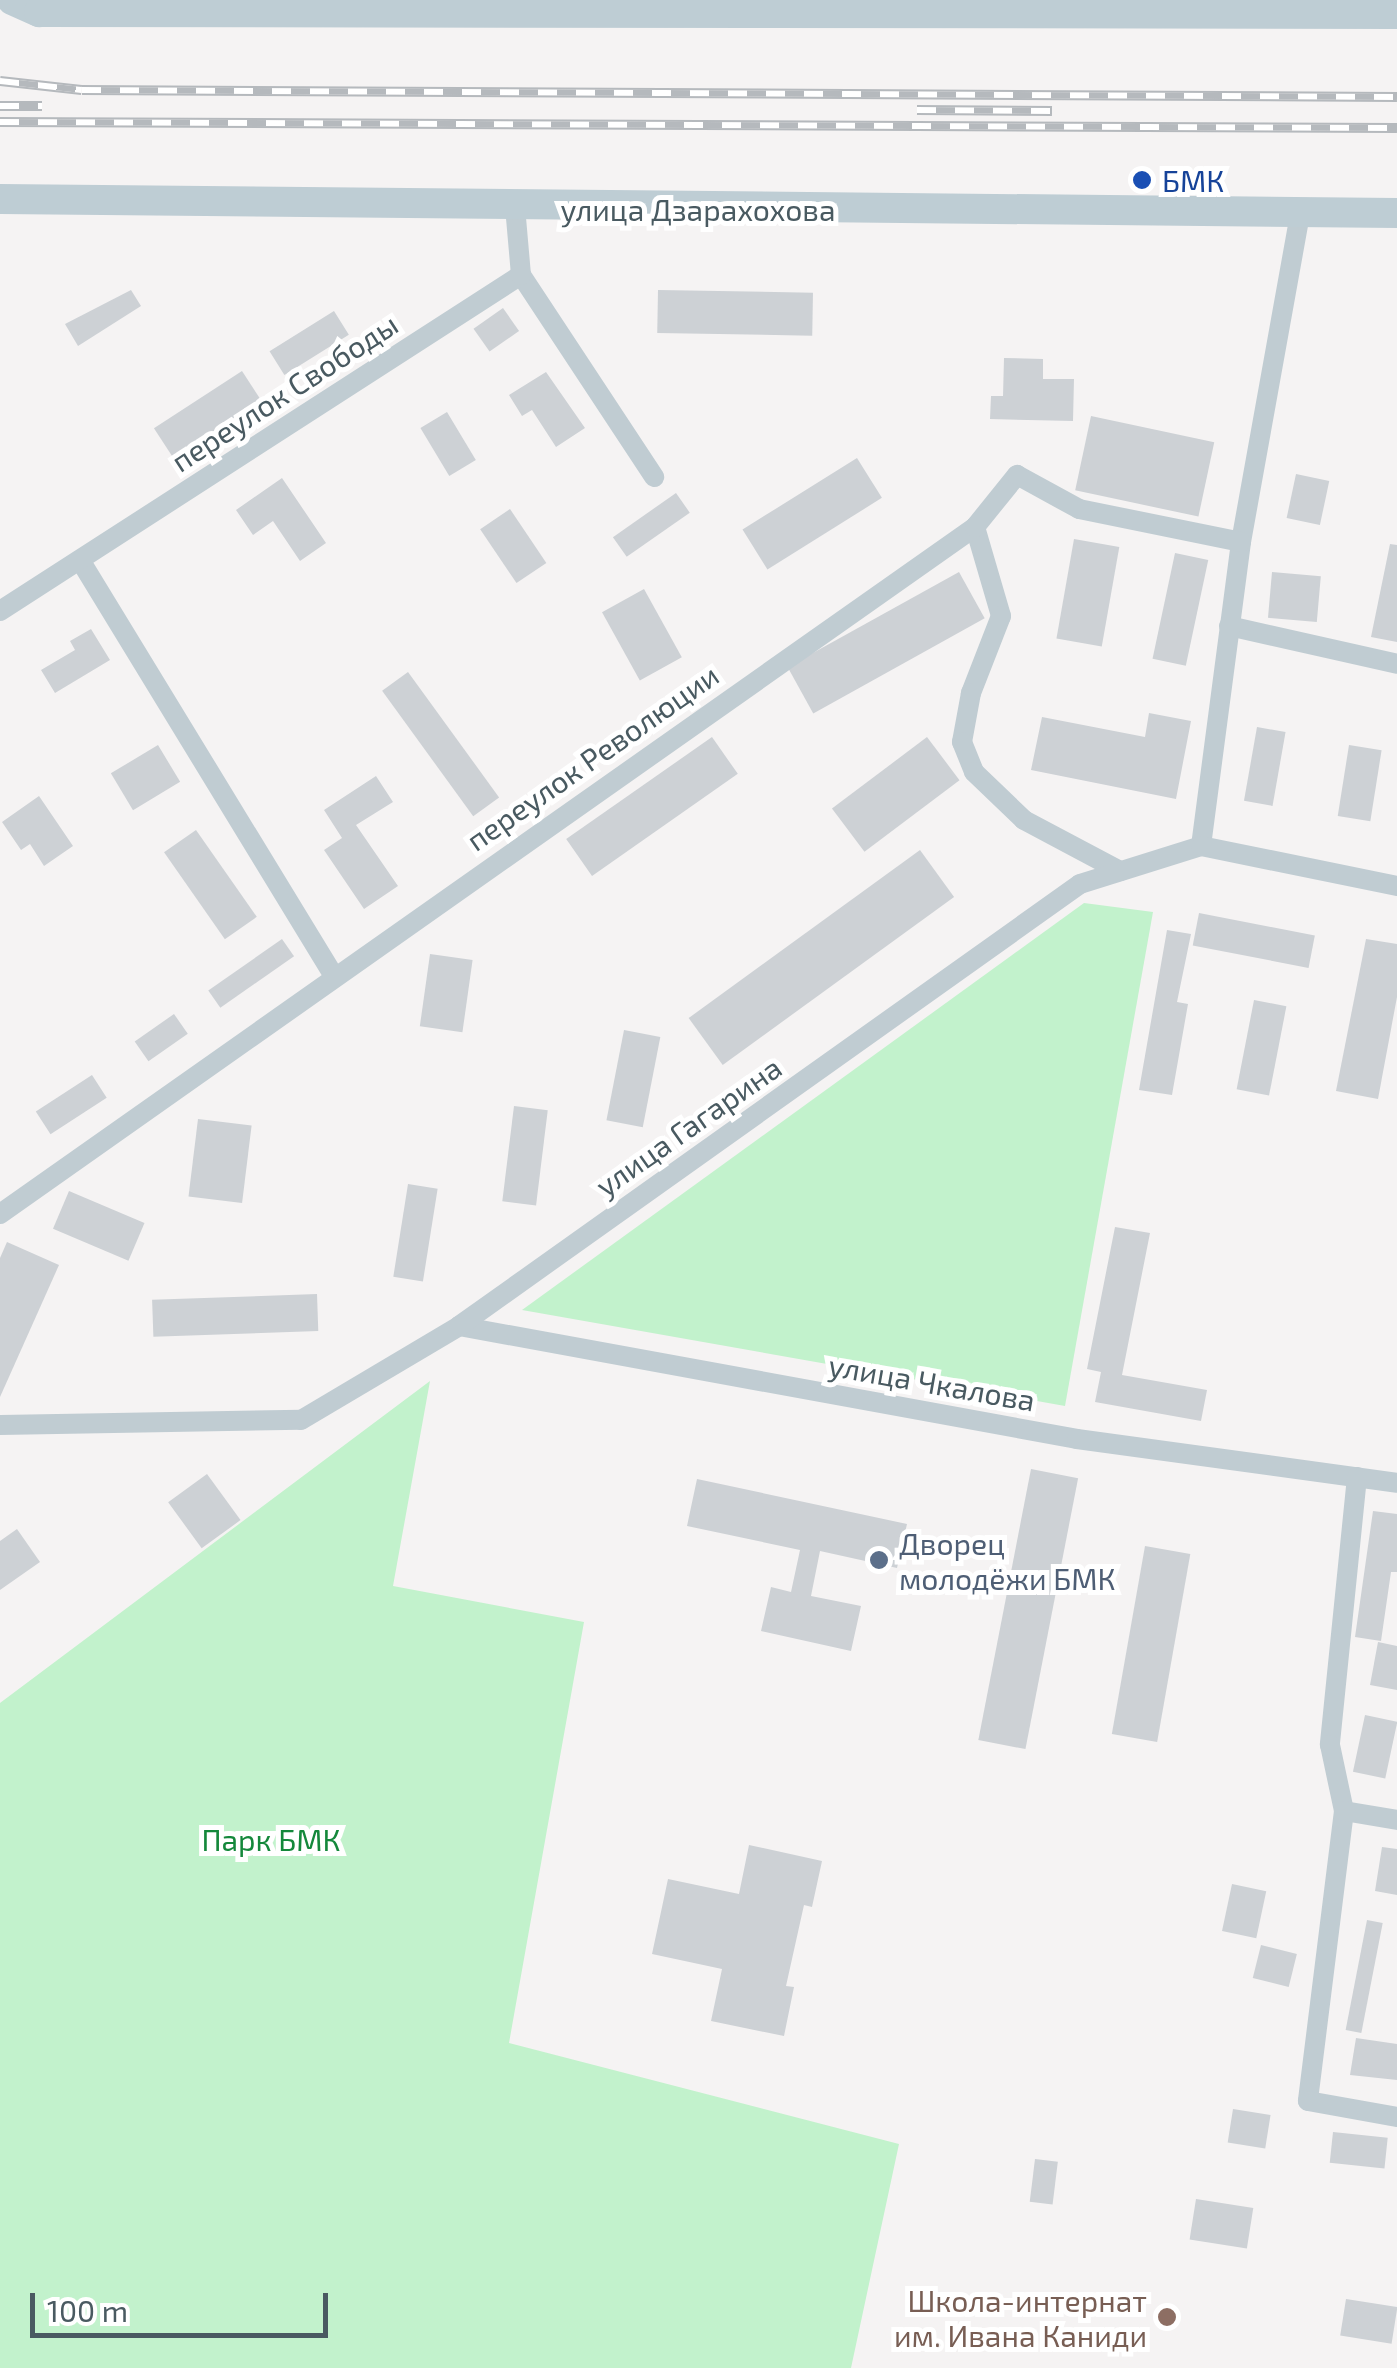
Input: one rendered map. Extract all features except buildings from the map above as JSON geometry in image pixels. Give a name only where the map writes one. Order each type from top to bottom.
[{"type":"street","points":[[12,0],[39,12],[1359,7],[1397,14]]},
{"type":"street","name":"улица Дзарахохова","points":[[0,200],[1397,213]]},
{"type":"street","points":[[515,207],[520,275],[654,477]]},
{"type":"street","points":[[1201,846],[1241,542],[1300,214]]},
{"type":"street","name":"переулок Свободы","points":[[0,611],[520,275]]},
{"type":"street","name":"переулок Революции","points":[[0,1214],[333,974],[975,526],[1018,475],[1079,510],[1241,542]]},
{"type":"street","points":[[975,526],[1002,616],[971,692],[962,742],[974,772],[1024,820],[1120,871]]},
{"type":"street","points":[[80,560],[333,974]]},
{"type":"street","points":[[1228,626],[1397,664]]},
{"type":"street","name":"улица Гагарина","points":[[0,1425],[301,1420],[459,1326],[1080,884],[1201,846],[1397,886]]},
{"type":"street","name":"улица Чкалова","points":[[459,1326],[1077,1439],[1397,1484]]},
{"type":"street","points":[[1357,1477],[1330,1745],[1344,1811],[1308,2101],[1397,2117]]},
{"type":"street","points":[[1344,1811],[1397,1820]]},
{"type":"green space","points":[[1084,903],[1153,912],[1065,1406],[522,1310]]},
{"type":"green space","name":"Парк БМК","points":[[430,1381],[393,1586],[584,1622],[509,2043],[899,2144],[851,2368],[0,2368],[0,1703]]},
{"type":"railway","points":[[0,81],[82,90],[1397,97]]},
{"type":"railway","points":[[0,106],[42,106]]},
{"type":"railway","points":[[917,110],[1052,111]]},
{"type":"railway","points":[[0,122],[1397,128]]},
{"type":"place","name":"БМК","points":[[1142,180]]},
{"type":"place","name":"Дворец молодёжи БМК","points":[[879,1560]]},
{"type":"place","name":"Школа-интернат им. Ивана Каниди","points":[[1167,2317]]}]
